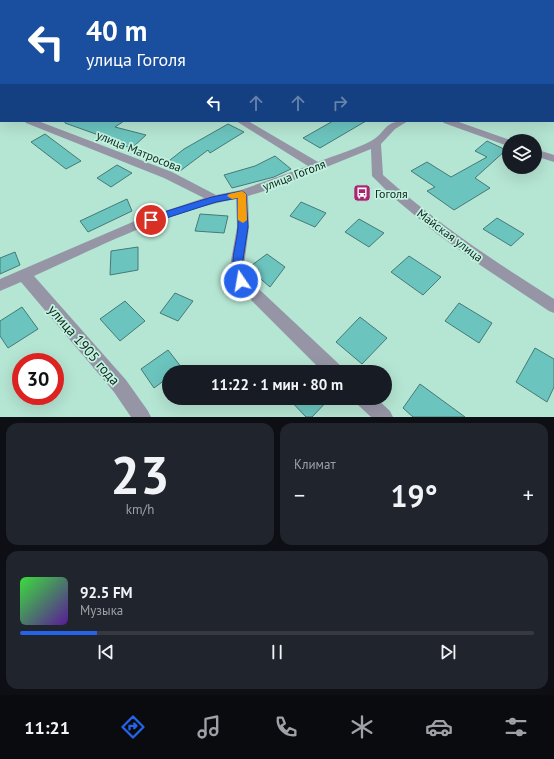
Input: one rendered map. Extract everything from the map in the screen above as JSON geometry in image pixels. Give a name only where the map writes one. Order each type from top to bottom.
[{"type":"street","name":"улица Матросова","points":[[32,122],[168,175],[215,200]]},
{"type":"street","points":[[243,122],[316,166]]},
{"type":"street","name":"улица Гоголя","points":[[0,285],[139,224],[215,200],[242,194],[273,184],[376,142],[401,122]]},
{"type":"street","points":[[450,122],[502,141]]},
{"type":"street","name":"Майская улица","points":[[376,142],[378,176],[400,198],[482,260],[554,307]]},
{"type":"street","points":[[542,155],[554,159]]},
{"type":"street","points":[[242,194],[243,227],[237,266],[241,281],[328,365]]},
{"type":"street","name":"улица 1905 года","points":[[24,275],[120,386],[142,417]]},
{"type":"street","points":[[371,405],[384,417]]},
{"type":"building","points":[[122,122],[115,127],[146,135],[132,148],[116,144],[118,142],[65,123]]},
{"type":"building","points":[[331,122],[364,122],[320,148],[303,138]]},
{"type":"building","points":[[228,124],[244,132],[210,153],[208,150],[180,171],[165,164],[184,149]]},
{"type":"building","points":[[45,134],[81,161],[66,169],[31,142]]},
{"type":"building","points":[[487,141],[502,148],[502,154],[475,178],[490,188],[454,210],[427,191],[435,187],[411,171],[427,162],[451,177],[487,157],[475,151]]},
{"type":"building","points":[[275,156],[291,169],[274,177],[232,188],[224,175],[255,166]]},
{"type":"building","points":[[117,165],[132,173],[111,187],[97,178]]},
{"type":"building","points":[[127,199],[132,211],[88,232],[80,221]]},
{"type":"building","points":[[301,202],[326,213],[315,227],[290,216]]},
{"type":"building","points":[[200,214],[228,216],[224,233],[195,231]]},
{"type":"building","points":[[497,218],[524,234],[511,246],[483,229]]},
{"type":"building","points":[[359,219],[384,233],[369,247],[345,232]]},
{"type":"building","points":[[138,247],[138,270],[110,275],[111,251]]},
{"type":"building","points":[[15,252],[20,265],[0,274],[0,258]]},
{"type":"building","points":[[267,254],[285,267],[270,287],[248,268]]},
{"type":"building","points":[[409,256],[441,277],[423,295],[391,272]]},
{"type":"building","points":[[175,293],[193,301],[178,321],[160,313]]},
{"type":"building","points":[[125,301],[145,321],[120,341],[100,319]]},
{"type":"building","points":[[459,303],[492,323],[479,343],[445,321]]},
{"type":"building","points":[[22,307],[38,329],[8,348],[0,336],[0,321]]},
{"type":"building","points":[[360,317],[387,338],[362,364],[336,342]]},
{"type":"building","points":[[535,348],[554,359],[554,387],[547,402],[516,382]]},
{"type":"building","points":[[168,350],[180,365],[162,365],[162,382],[154,388],[141,369]]},
{"type":"building","points":[[420,384],[465,417],[413,417],[403,408]]},
{"type":"building","points":[[295,405],[323,405],[312,417],[306,417]]},
{"type":"slow traffic","points":[[232,196],[242,194],[243,220]]},
{"type":"place","name":"Гоголя","points":[[362,193]]},
{"type":"route","points":[[151,220],[215,200],[242,194],[243,227],[237,266],[241,281]]}]
